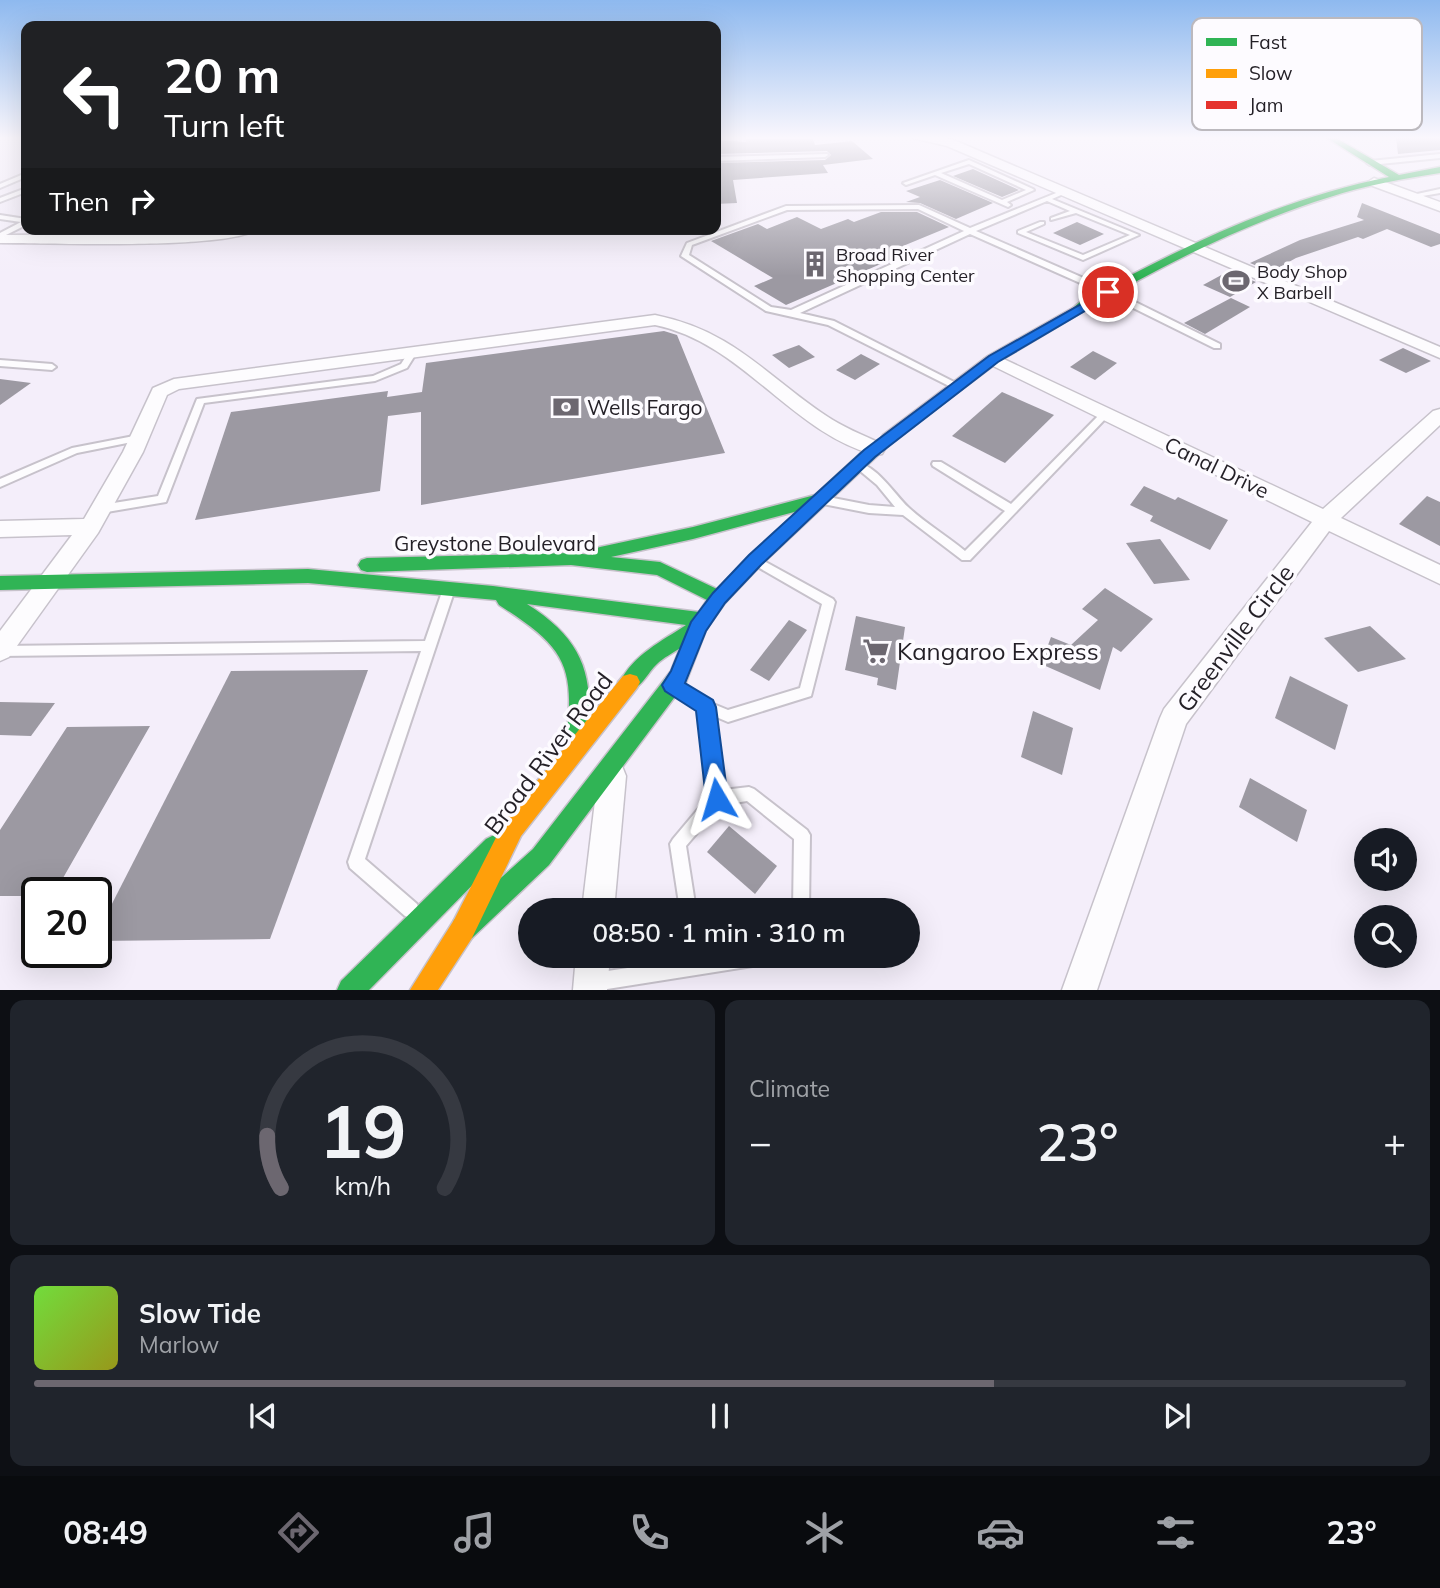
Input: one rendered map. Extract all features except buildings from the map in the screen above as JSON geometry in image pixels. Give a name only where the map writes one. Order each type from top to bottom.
[{"type":"main road","name":"Broad River Road","points":[[463,929],[541,856],[679,676],[701,624],[719,598],[755,560],[875,449],[993,359],[1108,292],[1248,223],[1312,199],[1366,184]]},
{"type":"main road","points":[[571,559],[692,533],[820,499]]},
{"type":"main road","name":"Greystone Boulevard","points":[[308,576],[363,565],[571,559],[660,569],[719,598]]},
{"type":"main road","name":"Greystone Boulevard","points":[[0,583],[308,576],[493,593],[701,624]]},
{"type":"main road","points":[[493,593],[540,620],[559,636],[572,659],[582,696],[576,750]]},
{"type":"main road","name":"Broad River Road","points":[[423,989],[463,929],[513,828],[650,658],[701,624]]},
{"type":"main road","points":[[350,989],[513,828]]},
{"type":"street","points":[[1050,184],[1440,353]]},
{"type":"street","points":[[1380,184],[1439,206]]},
{"type":"street","points":[[0,237],[189,238],[227,235]]},
{"type":"street","points":[[0,651],[95,518],[139,438],[159,391],[174,384],[655,320],[676,322],[749,362],[776,388],[820,421],[875,449]]},
{"type":"street","name":"Canal Drive","points":[[993,359],[1440,575]]},
{"type":"street","name":"Greenville Circle","points":[[1079,989],[1174,718],[1326,519],[1440,415]]},
{"type":"street","points":[[0,529],[95,518]]},
{"type":"street","points":[[599,898],[614,760]]},
{"type":"lane","points":[[961,184],[994,199],[1031,190],[1014,184]]},
{"type":"lane","points":[[967,187],[975,184]]},
{"type":"lane","points":[[967,187],[975,184]]},
{"type":"lane","points":[[1018,190],[1026,187]]},
{"type":"lane","points":[[792,313],[970,231],[1066,191]]},
{"type":"lane","points":[[1412,196],[1440,191]]},
{"type":"lane","points":[[0,200],[21,192]]},
{"type":"lane","points":[[1042,223],[1020,232],[1083,258],[1136,235],[1047,198]]},
{"type":"lane","points":[[1002,199],[1020,210]]},
{"type":"lane","points":[[721,232],[786,208],[919,207],[1108,292],[1217,346]]},
{"type":"lane","points":[[1053,219],[1076,211]]},
{"type":"lane","points":[[0,217],[21,221]]},
{"type":"lane","points":[[0,237],[21,225]]},
{"type":"lane","points":[[713,235],[689,244],[685,256],[769,309],[831,323],[957,387]]},
{"type":"lane","points":[[1045,264],[1071,254]]},
{"type":"lane","points":[[95,518],[162,499],[200,401],[368,379],[396,372],[411,359],[413,352]]},
{"type":"lane","points":[[0,363],[52,368]]},
{"type":"lane","points":[[858,464],[881,483],[905,510],[966,557],[1106,413]]},
{"type":"lane","points":[[0,483],[75,450],[139,438]]},
{"type":"lane","points":[[937,464],[1012,510]]},
{"type":"lane","points":[[820,499],[869,509],[905,510]]},
{"type":"lane","points":[[672,685],[706,707],[728,716],[806,692],[829,602],[755,560]]},
{"type":"lane","points":[[421,918],[356,862],[449,589]]},
{"type":"lane","points":[[0,651],[430,646]]},
{"type":"lane","points":[[706,707],[717,799]]},
{"type":"lane","points":[[686,898],[678,844],[717,799],[749,794],[802,835],[801,898]]},
{"type":"lane","points":[[591,976],[648,968]]},
{"type":"green space","points":[[65,235],[152,235],[65,238]]},
{"type":"traffic: fast","points":[[1078,309],[1191,249],[1250,223],[1310,200],[1365,184]]},
{"type":"traffic: fast","points":[[463,929],[541,857],[679,676],[698,627],[719,598],[755,560],[888,438]]},
{"type":"traffic: fast","points":[[600,553],[693,533],[820,499]]},
{"type":"traffic: fast","points":[[367,565],[571,559],[660,569],[719,598]]},
{"type":"traffic: fast","points":[[0,583],[308,576],[493,593],[703,620]]},
{"type":"traffic: fast","points":[[505,600],[549,630],[563,644],[572,660],[578,677],[580,697],[576,749]]},
{"type":"traffic: fast","points":[[630,682],[650,658],[698,627]]},
{"type":"traffic: fast","points":[[350,990],[494,847]]},
{"type":"traffic: slow","points":[[423,990],[463,929],[513,828],[630,682]]},
{"type":"traffic: jam","points":[[888,438],[993,359],[1078,309]]},
{"type":"place","name":"Broad River Shopping Center","points":[[815,264]]},
{"type":"place","name":"Body Shop X Barbell","points":[[1236,281]]},
{"type":"place","name":"Wells Fargo","points":[[566,407]]},
{"type":"place","name":"Kangaroo Express","points":[[876,651]]},
{"type":"route","points":[[717,799],[706,707],[672,685],[679,676],[698,628],[719,598],[755,560],[869,453],[993,359],[1108,292]]}]
